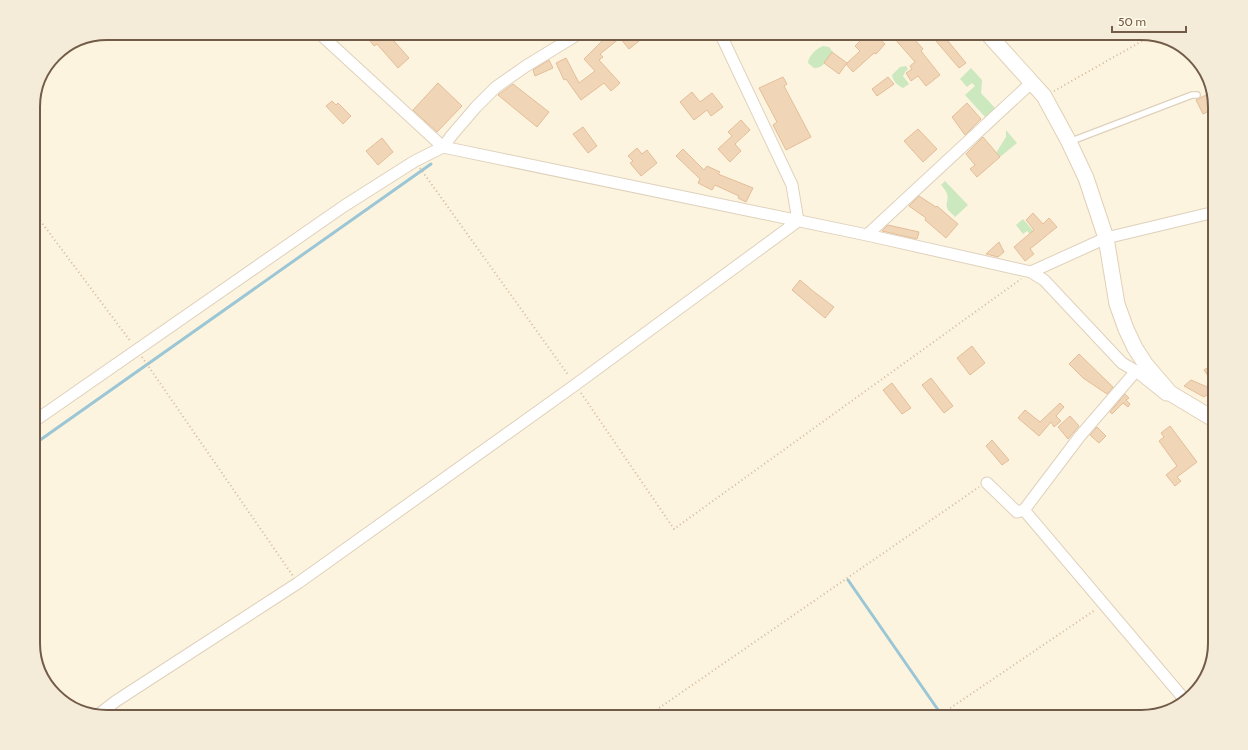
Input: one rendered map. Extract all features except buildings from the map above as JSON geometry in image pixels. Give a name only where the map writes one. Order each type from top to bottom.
[{"type":"street","points":[[327,40],[443,147],[867,235],[1031,272],[1044,280],[1122,363],[1136,371],[1163,394],[1192,406]]},
{"type":"street","points":[[40,417],[344,206],[415,161],[443,147],[476,107],[496,87],[526,66],[569,40]]},
{"type":"street","points":[[723,40],[792,185],[798,221]]},
{"type":"street","points":[[993,40],[1044,96],[1086,178],[1106,238],[1117,304],[1135,348],[1146,365],[1170,393],[1208,416]]},
{"type":"street","points":[[867,235],[1031,83]]},
{"type":"street","points":[[1031,272],[1106,238],[1208,214]]},
{"type":"street","points":[[105,710],[298,584],[575,385],[798,221]]},
{"type":"street","points":[[987,483],[1016,512],[1024,510],[1080,436],[1136,371]]},
{"type":"street","points":[[1024,510],[1182,696]]},
{"type":"lane","points":[[1068,142],[1192,95],[1197,95]]},
{"type":"path","points":[[1044,96],[1143,40]]},
{"type":"path","points":[[415,161],[575,385],[674,529],[1031,272]]},
{"type":"path","points":[[40,220],[137,350],[298,584]]},
{"type":"path","points":[[656,710],[987,483]]},
{"type":"path","points":[[947,710],[1104,604]]},
{"type":"green space","points":[[823,46],[829,47],[833,52],[823,65],[814,68],[808,63],[810,57]]},
{"type":"green space","points":[[906,66],[908,69],[903,76],[909,84],[903,88],[896,83],[892,75],[900,67]]},
{"type":"green space","points":[[971,68],[982,80],[981,93],[996,109],[986,118],[965,95],[975,86],[972,83],[967,87],[960,79]]},
{"type":"green space","points":[[1006,130],[1017,143],[1000,157],[996,153],[1006,137]]},
{"type":"green space","points":[[945,181],[968,205],[955,217],[947,207],[948,197],[941,185]]},
{"type":"green space","points":[[1023,219],[1040,239],[1037,241],[1027,231],[1023,234],[1016,225]]},
{"type":"waterway","points":[[40,440],[431,164]]},
{"type":"waterway","points":[[848,580],[938,710]]}]
